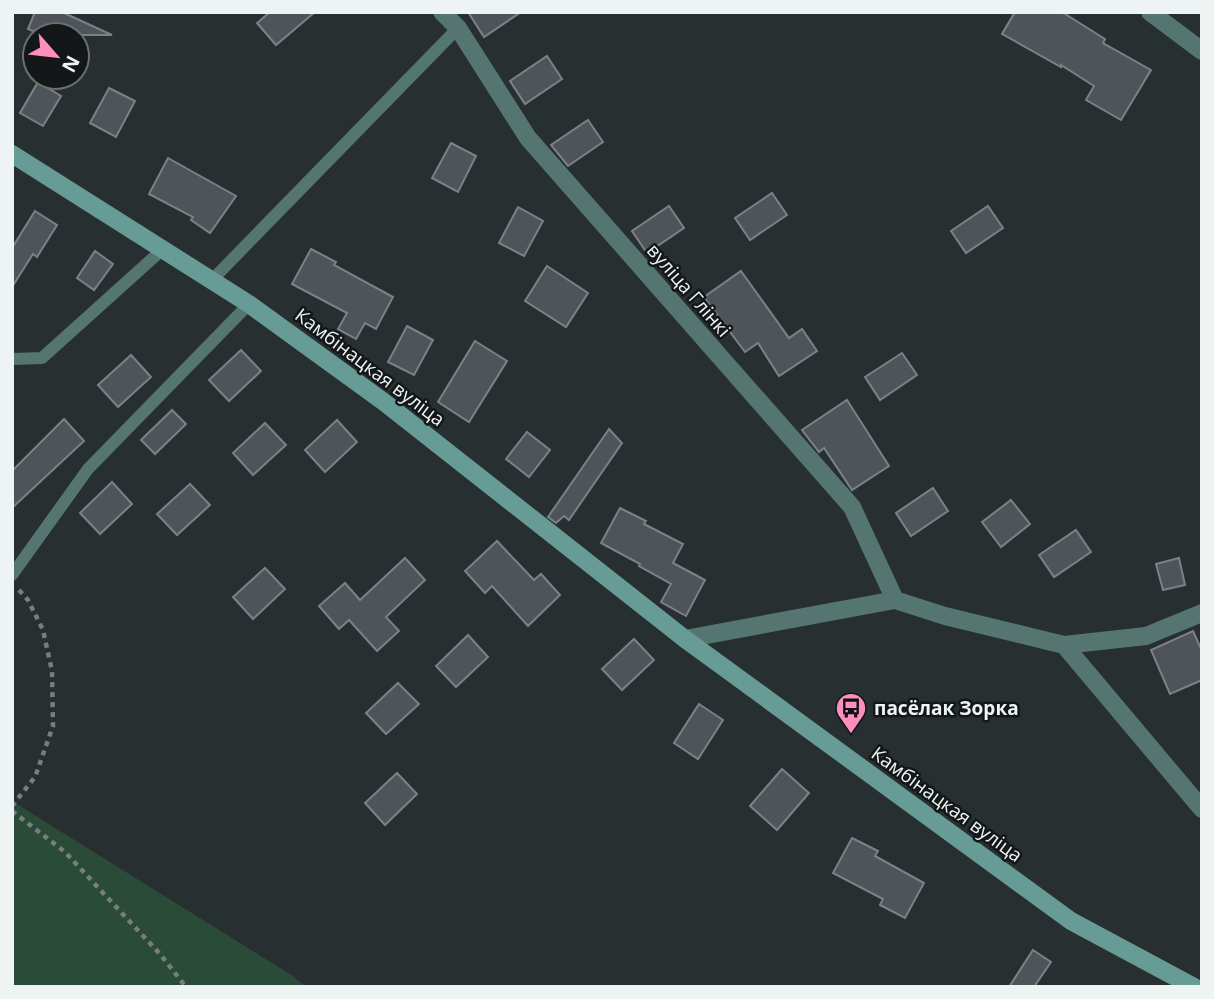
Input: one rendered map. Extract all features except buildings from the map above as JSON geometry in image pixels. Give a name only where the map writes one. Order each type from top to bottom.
[{"type":"street","name":"вуліца Глінкі","points":[[442,12],[458,28],[528,138],[852,507],[895,600]]},
{"type":"street","points":[[1150,12],[1202,51]]},
{"type":"street","name":"Камбінацкая вуліца","points":[[12,154],[248,304],[384,402],[685,639],[1071,921],[1194,987]]},
{"type":"street","points":[[685,639],[895,600],[945,617],[1064,645],[1146,636],[1202,613]]},
{"type":"street","points":[[1064,645],[1202,809]]},
{"type":"lane","points":[[211,281],[458,28]]},
{"type":"lane","points":[[12,359],[42,358],[163,249]]},
{"type":"lane","points":[[12,575],[89,469],[248,304]]},
{"type":"path","points":[[12,583],[28,600],[43,630],[52,671],[53,726],[35,777],[12,808],[65,852],[160,954],[186,987]]},
{"type":"green space","points":[[12,801],[293,976],[306,987],[12,987]]},
{"type":"place","name":"пасёлак Зорка","points":[[851,735]]}]
